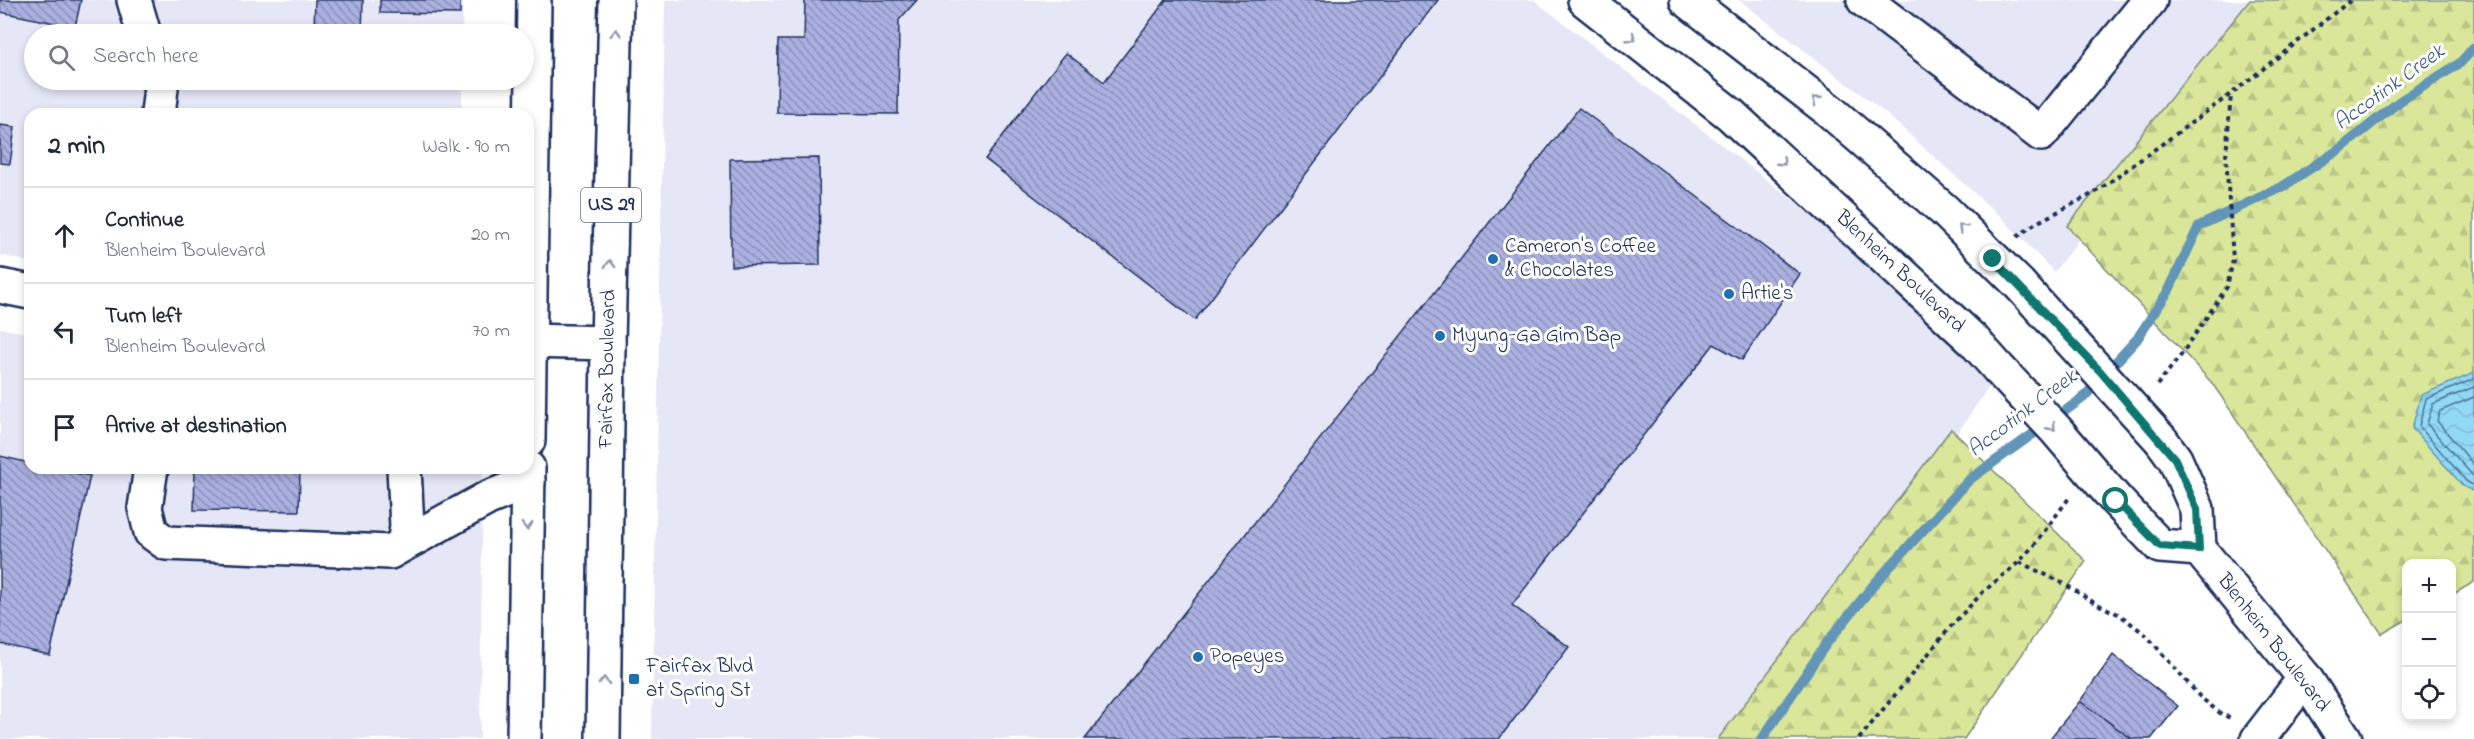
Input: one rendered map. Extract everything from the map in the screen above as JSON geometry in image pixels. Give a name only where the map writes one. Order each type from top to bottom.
[{"type":"main road","points":[[134,0],[141,24]]},
{"type":"main road","points":[[533,24],[534,0]]},
{"type":"main road","name":"Fairfax Boulevard","points":[[603,739],[608,343],[616,0]]},
{"type":"main road","points":[[1687,0],[1830,111],[1945,211],[2019,284],[2161,440],[2175,459],[2197,509],[2199,549]]},
{"type":"main road","points":[[1864,0],[2041,134],[2150,0]]},
{"type":"main road","name":"Blenheim Boulevard","points":[[1585,4],[1730,114],[1974,341],[2056,430],[2116,501],[2160,546],[2199,549],[2305,678],[2345,739]]},
{"type":"main road","points":[[159,108],[161,90]]},
{"type":"main road","points":[[531,108],[532,90]]},
{"type":"main road","points":[[0,285],[24,291]]},
{"type":"main road","points":[[534,341],[608,343]]},
{"type":"main road","points":[[150,474],[145,508],[151,532],[166,543],[390,552],[528,475]]},
{"type":"main road","points":[[404,474],[407,527],[404,544]]},
{"type":"main road","points":[[524,739],[528,475]]},
{"type":"main road","points":[[2247,731],[2305,678]]},
{"type":"path","points":[[1993,259],[2036,223],[2096,192],[2231,94],[2351,0]]},
{"type":"path","points":[[2157,385],[2179,358],[2228,287],[2233,260],[2226,156],[2231,94]]},
{"type":"path","points":[[1859,739],[1952,625],[1983,592],[2019,562],[2069,498]]},
{"type":"path","points":[[2019,562],[2063,583],[2093,602],[2120,615],[2146,635],[2200,697],[2220,713],[2229,715],[2247,731]]},
{"type":"shaded area","points":[[0,0],[463,0],[462,24],[24,24],[24,90],[462,90],[462,108],[24,108],[24,261],[0,255]]},
{"type":"shaded area","points":[[665,0],[1534,0],[1895,279],[1991,384],[1835,611],[1755,739],[652,739]]},
{"type":"shaded area","points":[[1739,0],[2262,0],[2054,272],[2000,216],[1884,112]]},
{"type":"shaded area","points":[[0,328],[24,333],[24,474],[483,474],[480,739],[0,739]]},
{"type":"green space","points":[[2250,0],[2474,0],[2474,582],[2456,593],[2456,559],[2402,559],[2402,622],[2382,634],[2212,383],[2067,226]]},
{"type":"green space","points":[[1951,429],[2086,561],[1964,739],[1718,739]]},
{"type":"water","points":[[2474,373],[2474,492],[2463,486],[2412,428],[2421,395]]},
{"type":"building","points":[[0,0],[81,0],[76,24],[60,24],[0,12]]},
{"type":"building","points":[[315,0],[363,0],[362,24],[314,24]]},
{"type":"building","points":[[380,0],[460,0],[460,14],[380,13]]},
{"type":"building","points":[[805,0],[917,0],[899,20],[898,114],[777,113],[778,40],[804,40]]},
{"type":"building","points":[[1166,0],[1438,0],[1195,320],[985,159],[1066,53],[1104,82]]},
{"type":"building","points":[[1579,108],[1800,274],[1742,360],[1714,344],[1512,605],[1569,647],[1499,739],[1085,739]]},
{"type":"building","points":[[0,125],[15,127],[10,164],[0,163]]},
{"type":"building","points":[[819,158],[820,265],[731,266],[730,159]]},
{"type":"building","points":[[0,456],[24,462],[24,474],[90,476],[50,655],[0,644]]},
{"type":"building","points":[[195,474],[300,474],[299,511],[194,510]]},
{"type":"building","points":[[2113,655],[2178,706],[2151,739],[2132,739],[2080,701]]},
{"type":"building","points":[[2080,701],[2132,739],[2054,739],[2051,737]]},
{"type":"waterway","name":"Accotink Creek","points":[[1762,739],[1826,644],[1876,582],[1969,480],[2083,398],[2137,339],[2169,290],[2199,226],[2282,187],[2340,149],[2400,101],[2460,63],[2474,48]]},
{"type":"place","name":"Cameron's Coffee & Chocolates","points":[[1493,259]]},
{"type":"place","name":"Artie's","points":[[1729,294]]},
{"type":"place","name":"Myung-Ga Gim Bap","points":[[1440,336]]},
{"type":"place","name":"Popeyes","points":[[1198,657]]},
{"type":"place","name":"Fairfax Blvd at Spring St","points":[[634,679]]},
{"type":"route","points":[[1993,259],[2100,371],[2175,459],[2197,509],[2199,549],[2160,546],[2116,501]]}]
